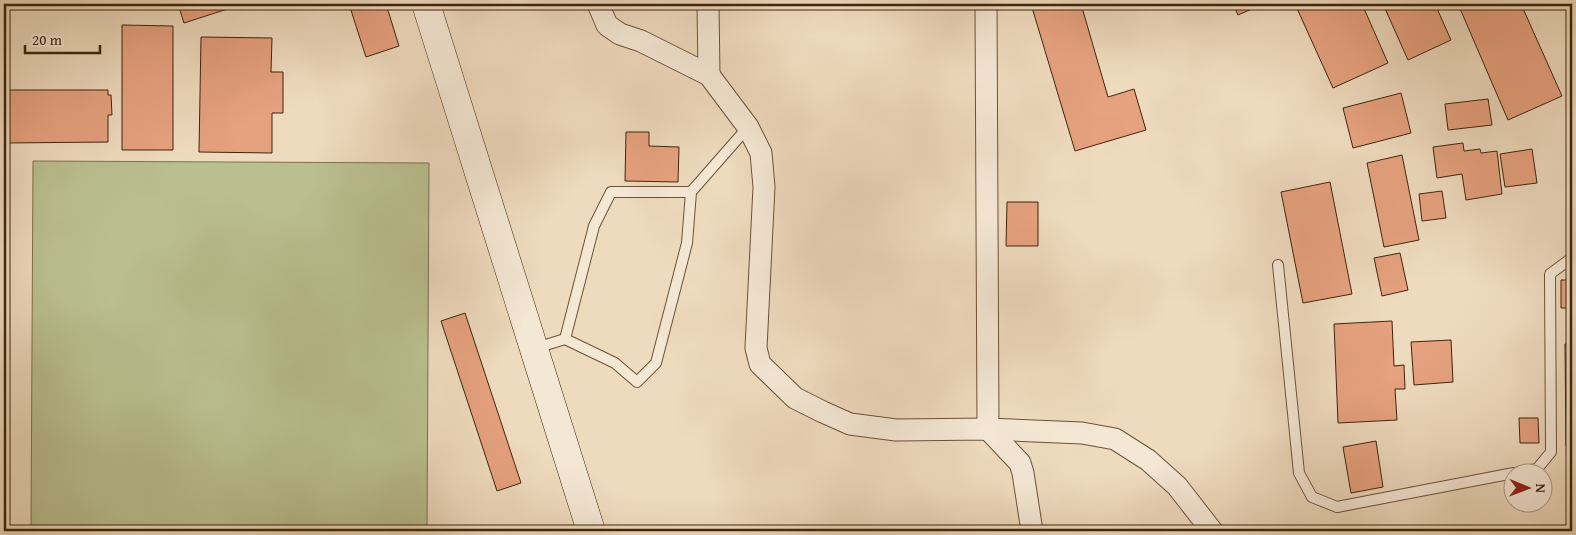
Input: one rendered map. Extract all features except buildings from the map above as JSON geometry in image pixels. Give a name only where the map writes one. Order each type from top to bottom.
[{"type":"street","points":[[426,4],[591,531]]},
{"type":"street","points":[[598,4],[607,25],[620,34],[641,41],[709,75],[748,126],[761,153],[764,187],[756,348],[760,364],[795,398],[850,424],[896,430],[988,429],[1082,433],[1115,440],[1148,460],[1177,486],[1212,531]]},
{"type":"street","points":[[708,4],[709,75]]},
{"type":"street","points":[[986,4],[988,429],[1020,463],[1032,531]]},
{"type":"lane","points":[[534,348],[565,339],[616,363],[637,382],[656,363],[687,243],[691,192],[748,126]]},
{"type":"lane","points":[[565,339],[594,226],[611,192],[691,192]]},
{"type":"lane","points":[[1543,462],[1551,452],[1550,274],[1569,260],[1572,260]]},
{"type":"lane","points":[[1278,265],[1299,474],[1312,497],[1336,507],[1504,476]]},
{"type":"green space","points":[[33,161],[429,163],[427,531],[31,531]]}]
